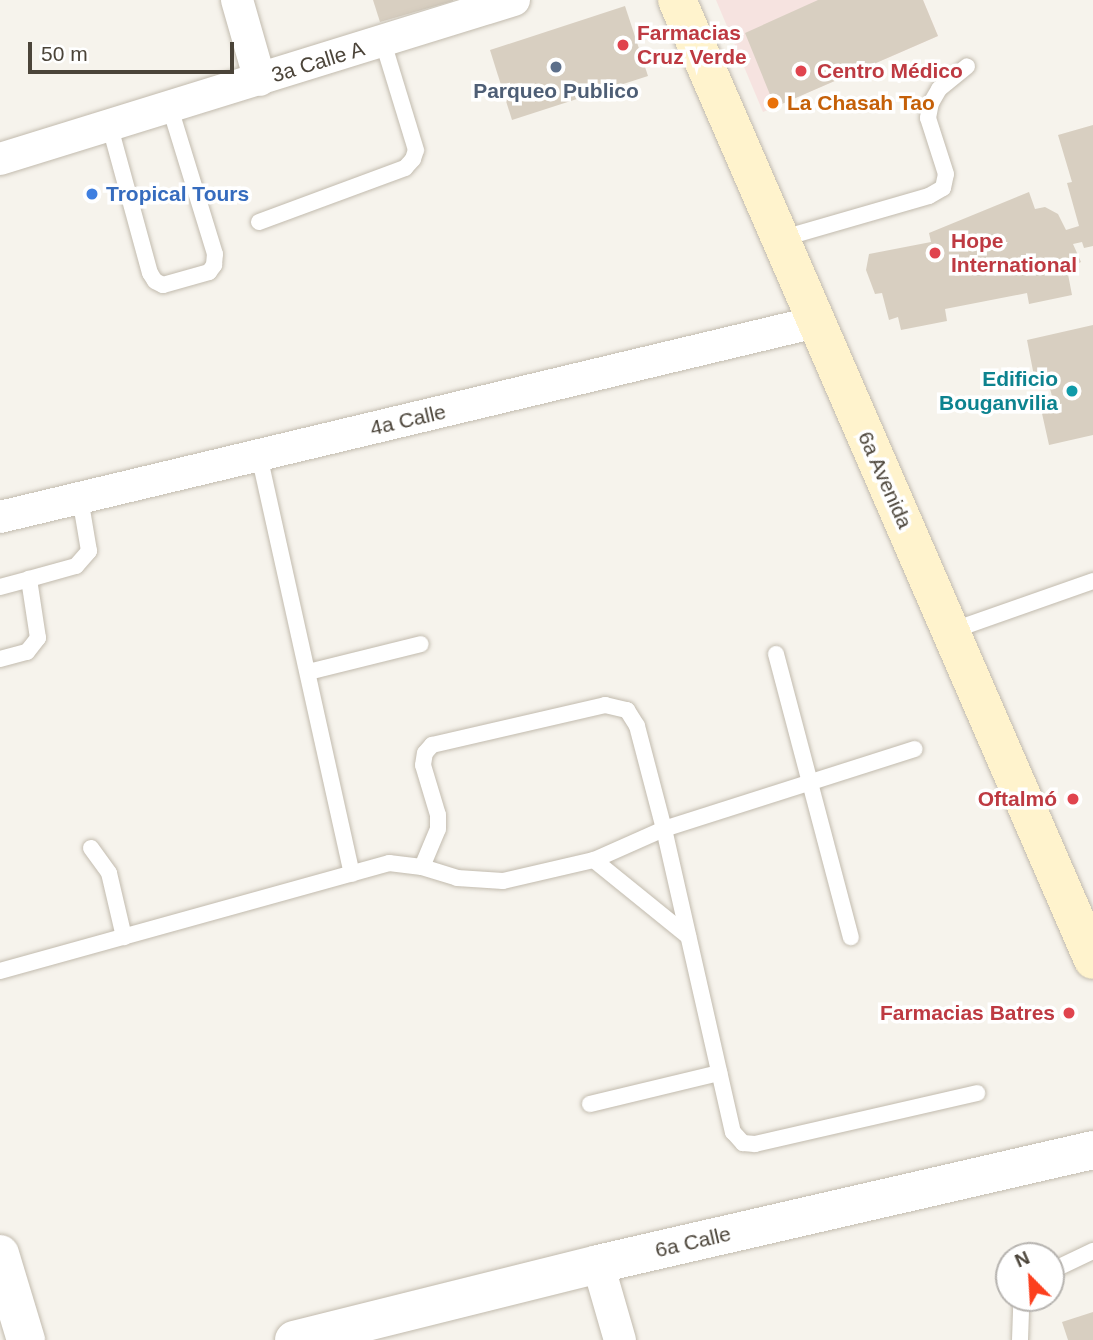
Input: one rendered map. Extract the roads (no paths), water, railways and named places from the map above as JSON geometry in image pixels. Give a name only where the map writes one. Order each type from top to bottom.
[{"type":"main road","name":"6a Avenida","points":[[677,0],[1093,960]]},
{"type":"street","points":[[237,0],[260,79]]},
{"type":"street","name":"3a Calle A","points":[[0,159],[514,0]]},
{"type":"street","name":"4a Calle","points":[[0,517],[816,322]]},
{"type":"street","name":"6a Calle","points":[[294,1340],[598,1264],[1093,1150]]},
{"type":"street","points":[[0,1254],[26,1340]]},
{"type":"street","points":[[598,1264],[620,1340]]},
{"type":"lane","points":[[259,222],[405,167],[413,159],[416,150],[383,42]]},
{"type":"lane","points":[[780,240],[929,196],[943,188],[946,174],[929,118],[931,103],[939,89],[967,66]]},
{"type":"lane","points":[[110,127],[150,273],[155,281],[163,285],[209,272],[214,265],[215,254],[170,108]]},
{"type":"lane","points":[[259,455],[352,874]]},
{"type":"lane","points":[[0,587],[76,566],[84,561],[89,551],[80,498]]},
{"type":"lane","points":[[0,659],[27,652],[38,638],[29,579]]},
{"type":"lane","points":[[951,631],[1093,581]]},
{"type":"lane","points":[[308,672],[421,644]]},
{"type":"lane","points":[[776,654],[851,937]]},
{"type":"lane","points":[[422,867],[438,829],[438,815],[423,765],[425,752],[432,745],[605,705],[627,710],[637,726],[664,829],[733,1132],[743,1143],[755,1144],[977,1093]]},
{"type":"lane","points":[[0,971],[389,863],[422,867],[457,878],[503,881],[594,860],[664,829],[915,749]]},
{"type":"lane","points":[[91,848],[109,873],[124,937]]},
{"type":"lane","points":[[594,860],[688,936]]},
{"type":"lane","points":[[590,1104],[719,1073]]},
{"type":"lane","points":[[1065,1264],[1093,1251]]},
{"type":"lane","points":[[1020,1340],[1021,1312]]},
{"type":"place","name":"Farmacias Cruz Verde","points":[[623,45]]},
{"type":"place","name":"Parqueo Publico","points":[[556,67]]},
{"type":"place","name":"Centro Médico","points":[[801,71]]},
{"type":"place","name":"La Chasah Tao","points":[[773,103]]},
{"type":"place","name":"Tropical Tours","points":[[92,194]]},
{"type":"place","name":"Hope International","points":[[935,253]]},
{"type":"place","name":"Edificio Bouganvilia","points":[[1072,391]]},
{"type":"place","name":"Oftalmó","points":[[1073,799]]},
{"type":"place","name":"Farmacias Batres","points":[[1069,1013]]}]
